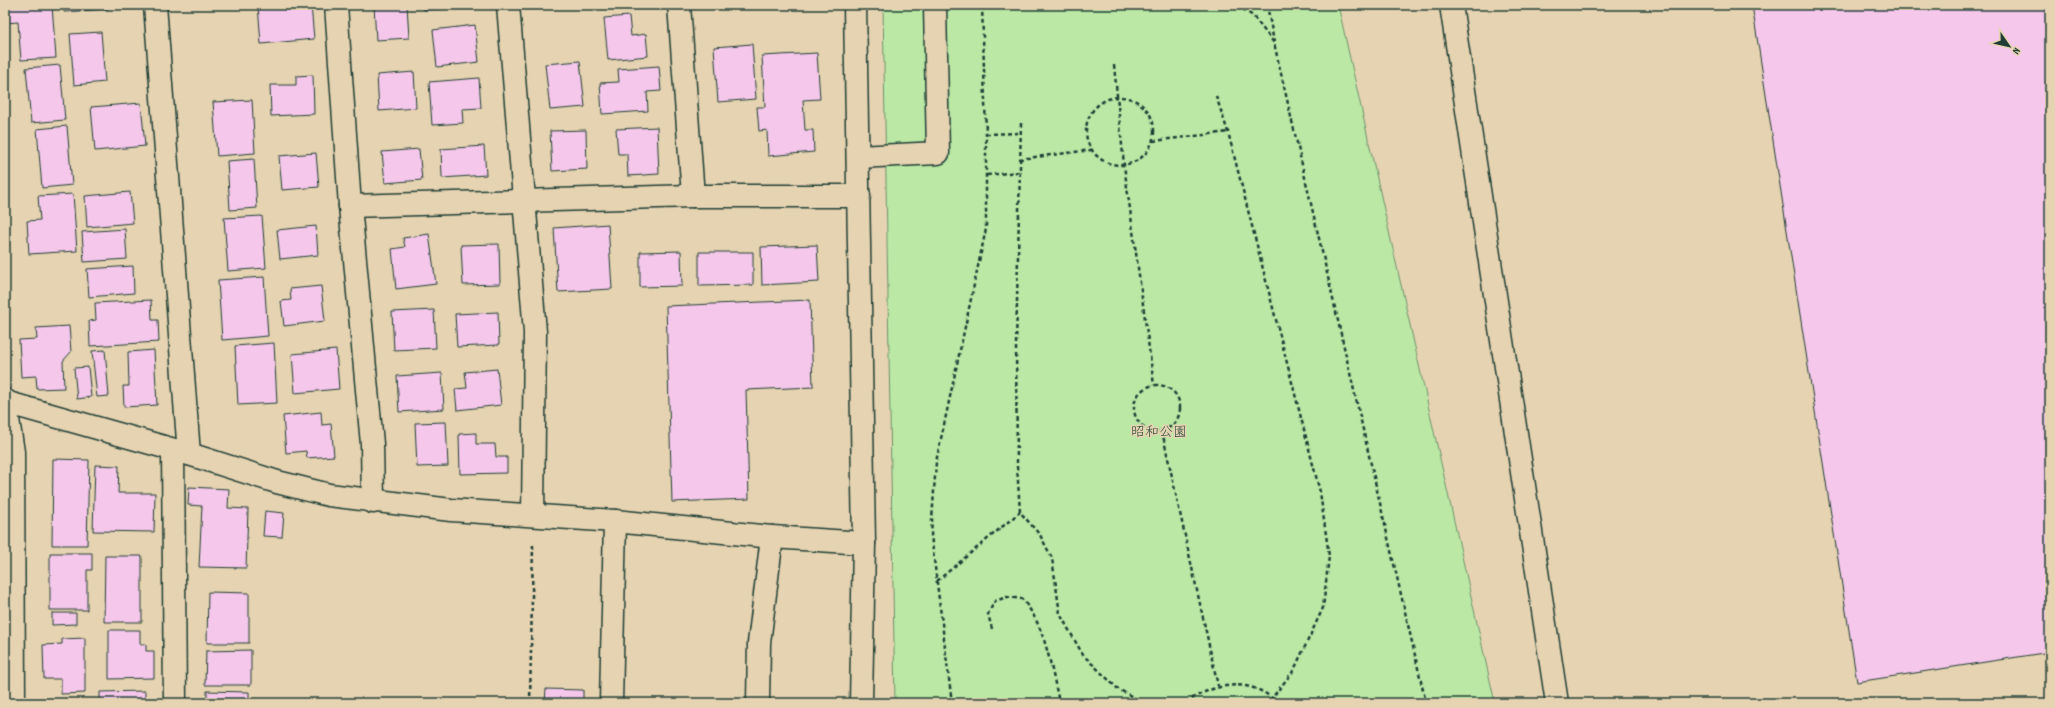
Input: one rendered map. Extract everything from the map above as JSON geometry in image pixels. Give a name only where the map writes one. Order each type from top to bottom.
[{"type":"street","points":[[155,5],[181,452],[175,703]]},
{"type":"street","points":[[336,5],[350,206],[372,444],[373,502]]},
{"type":"street","points":[[508,5],[534,332],[533,515]]},
{"type":"street","points":[[678,5],[693,196]]},
{"type":"street","points":[[855,5],[864,543],[861,703]]},
{"type":"street","points":[[858,157],[938,153],[935,5]]},
{"type":"street","points":[[1451,5],[1557,703]]},
{"type":"street","points":[[350,206],[693,196],[859,196]]},
{"type":"street","points":[[14,703],[13,452],[5,401],[181,452],[277,482],[329,495],[373,502],[615,521],[772,537],[864,543]]},
{"type":"street","points":[[611,703],[615,521]]},
{"type":"street","points":[[758,703],[759,643],[772,537]]},
{"type":"path","points":[[952,703],[931,535],[936,462],[986,229],[986,134],[982,5]]},
{"type":"path","points":[[1237,5],[1253,16],[1274,43]]},
{"type":"path","points":[[1267,5],[1274,43],[1426,703]]},
{"type":"path","points":[[1114,65],[1124,165],[1154,385]]},
{"type":"path","points":[[1118,96],[1128,97],[1139,101],[1147,109],[1155,130],[1153,141],[1149,150],[1142,157],[1124,165],[1106,162],[1091,150],[1086,139],[1085,127],[1089,116],[1096,106],[1106,99],[1118,96]]},
{"type":"path","points":[[1216,96],[1228,132],[1320,492],[1329,556],[1323,608],[1294,670],[1272,698]]},
{"type":"path","points":[[1021,123],[1016,345],[1017,466],[1020,512],[1040,535],[1052,558],[1060,614],[1083,655],[1118,689],[1144,703]]},
{"type":"path","points":[[1153,141],[1228,132]]},
{"type":"path","points":[[986,134],[1020,133]]},
{"type":"path","points":[[1019,159],[1091,150]]},
{"type":"path","points":[[986,175],[1019,172]]},
{"type":"path","points":[[1154,385],[1164,386],[1172,391],[1178,400],[1179,409],[1177,419],[1171,426],[1162,431],[1151,431],[1142,426],[1135,417],[1134,406],[1137,396],[1144,388],[1154,385]]},
{"type":"path","points":[[1162,431],[1218,686]]},
{"type":"path","points":[[936,581],[1020,512]]},
{"type":"path","points":[[530,703],[533,515]]},
{"type":"path","points":[[992,629],[988,614],[996,601],[1007,598],[1022,599],[1032,610],[1043,638],[1058,696],[1057,703]]},
{"type":"path","points":[[1186,703],[1201,692],[1218,686],[1237,685],[1256,689],[1272,698],[1277,703]]},
{"type":"green space","name":"昭和公園","points":[[883,5],[1338,5],[1495,703],[895,703]]},
{"type":"building","points":[[52,5],[56,58],[21,60],[18,22],[5,23],[5,6]]},
{"type":"building","points":[[64,5],[108,5],[108,9],[64,12]]},
{"type":"building","points":[[258,5],[311,5],[314,39],[261,44]]},
{"type":"building","points":[[374,5],[407,5],[409,38],[376,40]]},
{"type":"building","points":[[423,5],[471,5],[471,7],[424,10]]},
{"type":"building","points":[[593,5],[619,5],[593,8]]},
{"type":"building","points":[[1752,5],[2050,5],[2050,652],[1857,682]]},
{"type":"building","points":[[629,16],[631,36],[646,34],[648,56],[608,60],[604,18]]},
{"type":"building","points":[[475,25],[479,62],[437,67],[433,30]]},
{"type":"building","points":[[101,32],[105,82],[74,85],[70,34]]},
{"type":"building","points":[[752,44],[756,99],[718,102],[714,47]]},
{"type":"building","points":[[817,53],[820,99],[803,100],[805,130],[813,130],[814,152],[768,156],[767,130],[759,131],[757,107],[765,107],[762,56]]},
{"type":"building","points":[[580,61],[585,107],[550,110],[545,64]]},
{"type":"building","points":[[60,65],[65,120],[31,123],[26,68]]},
{"type":"building","points":[[659,66],[661,91],[647,92],[648,111],[602,114],[600,83],[619,82],[618,69]]},
{"type":"building","points":[[414,72],[416,108],[379,111],[377,75]]},
{"type":"building","points":[[313,75],[314,114],[271,116],[270,85],[296,85],[296,76]]},
{"type":"building","points":[[479,78],[481,108],[462,109],[463,123],[432,125],[429,82]]},
{"type":"building","points":[[252,100],[255,153],[217,156],[213,102]]},
{"type":"building","points":[[141,103],[145,146],[95,151],[91,107]]},
{"type":"building","points":[[67,126],[72,185],[42,188],[37,129]]},
{"type":"building","points":[[657,127],[659,174],[628,176],[627,154],[618,154],[616,129]]},
{"type":"building","points":[[586,130],[587,169],[552,171],[550,131]]},
{"type":"building","points":[[484,146],[486,175],[442,178],[441,149]]},
{"type":"building","points":[[419,149],[422,180],[385,183],[382,152]]},
{"type":"building","points":[[316,153],[319,187],[282,190],[279,156]]},
{"type":"building","points":[[254,159],[257,208],[230,210],[227,161]]},
{"type":"building","points":[[130,192],[133,223],[87,227],[85,196]]},
{"type":"building","points":[[73,194],[77,251],[29,254],[27,221],[40,220],[38,196]]},
{"type":"building","points":[[262,216],[266,268],[228,271],[224,218]]},
{"type":"building","points":[[608,224],[612,289],[558,292],[554,228]]},
{"type":"building","points":[[316,226],[318,255],[280,259],[277,230]]},
{"type":"building","points":[[125,229],[127,259],[84,262],[82,232]]},
{"type":"building","points":[[429,234],[436,284],[396,289],[392,249],[405,247],[403,238]]},
{"type":"building","points":[[499,244],[500,284],[463,285],[461,245]]},
{"type":"building","points":[[817,245],[819,282],[762,285],[761,247]]},
{"type":"building","points":[[681,251],[682,286],[640,287],[640,252]]},
{"type":"building","points":[[699,252],[753,252],[753,285],[699,286]]},
{"type":"building","points":[[133,266],[134,293],[89,297],[87,269]]},
{"type":"building","points":[[264,277],[268,336],[222,340],[218,280]]},
{"type":"building","points":[[321,286],[325,321],[284,326],[281,301],[291,300],[290,289]]},
{"type":"building","points":[[151,300],[152,320],[158,320],[159,342],[90,346],[89,321],[96,320],[95,303]]},
{"type":"building","points":[[810,300],[813,387],[746,390],[749,499],[672,502],[666,306]]},
{"type":"building","points":[[434,310],[436,348],[394,350],[392,312]]},
{"type":"building","points":[[498,312],[499,345],[457,347],[455,314]]},
{"type":"building","points":[[69,326],[71,352],[63,361],[64,388],[37,389],[36,376],[21,377],[19,340],[37,339],[36,328]]},
{"type":"building","points":[[274,343],[277,403],[238,405],[235,346]]},
{"type":"building","points":[[105,350],[109,396],[97,397],[92,351]]},
{"type":"building","points":[[154,350],[157,405],[124,407],[123,386],[129,386],[128,352]]},
{"type":"building","points":[[336,350],[339,389],[295,393],[292,354]]},
{"type":"building","points":[[88,367],[91,397],[77,399],[74,368]]},
{"type":"building","points":[[497,369],[501,405],[457,410],[455,389],[467,388],[465,372]]},
{"type":"building","points":[[442,373],[444,409],[399,412],[397,376]]},
{"type":"building","points":[[321,412],[322,425],[331,424],[334,456],[307,458],[306,451],[286,453],[283,416]]},
{"type":"building","points":[[446,422],[448,466],[417,467],[415,423]]},
{"type":"building","points":[[476,433],[476,444],[495,444],[496,457],[507,457],[507,473],[460,474],[459,434]]},
{"type":"building","points":[[53,459],[89,460],[87,545],[52,545]]},
{"type":"building","points":[[95,465],[119,466],[118,493],[155,493],[154,532],[93,531]]},
{"type":"building","points":[[189,487],[229,489],[228,508],[248,509],[246,568],[199,567],[202,506],[188,505]]},
{"type":"building","points":[[265,511],[284,513],[282,537],[263,536]]},
{"type":"building","points":[[50,553],[92,553],[92,570],[87,570],[87,610],[50,610]]},
{"type":"building","points":[[105,556],[142,556],[142,622],[104,622]]},
{"type":"building","points":[[208,592],[249,593],[249,643],[207,643]]},
{"type":"building","points":[[52,613],[76,613],[76,624],[52,625]]},
{"type":"building","points":[[109,630],[140,630],[140,644],[146,644],[146,651],[154,651],[154,678],[109,679]]},
{"type":"building","points":[[85,638],[85,693],[61,694],[61,679],[44,679],[43,645],[62,644],[62,639]]},
{"type":"building","points":[[251,650],[251,685],[205,685],[206,651]]},
{"type":"building","points":[[546,689],[583,690],[583,703],[545,703]]},
{"type":"building","points":[[145,691],[145,703],[100,703],[100,692]]},
{"type":"building","points":[[207,691],[249,692],[249,703],[207,703]]}]
